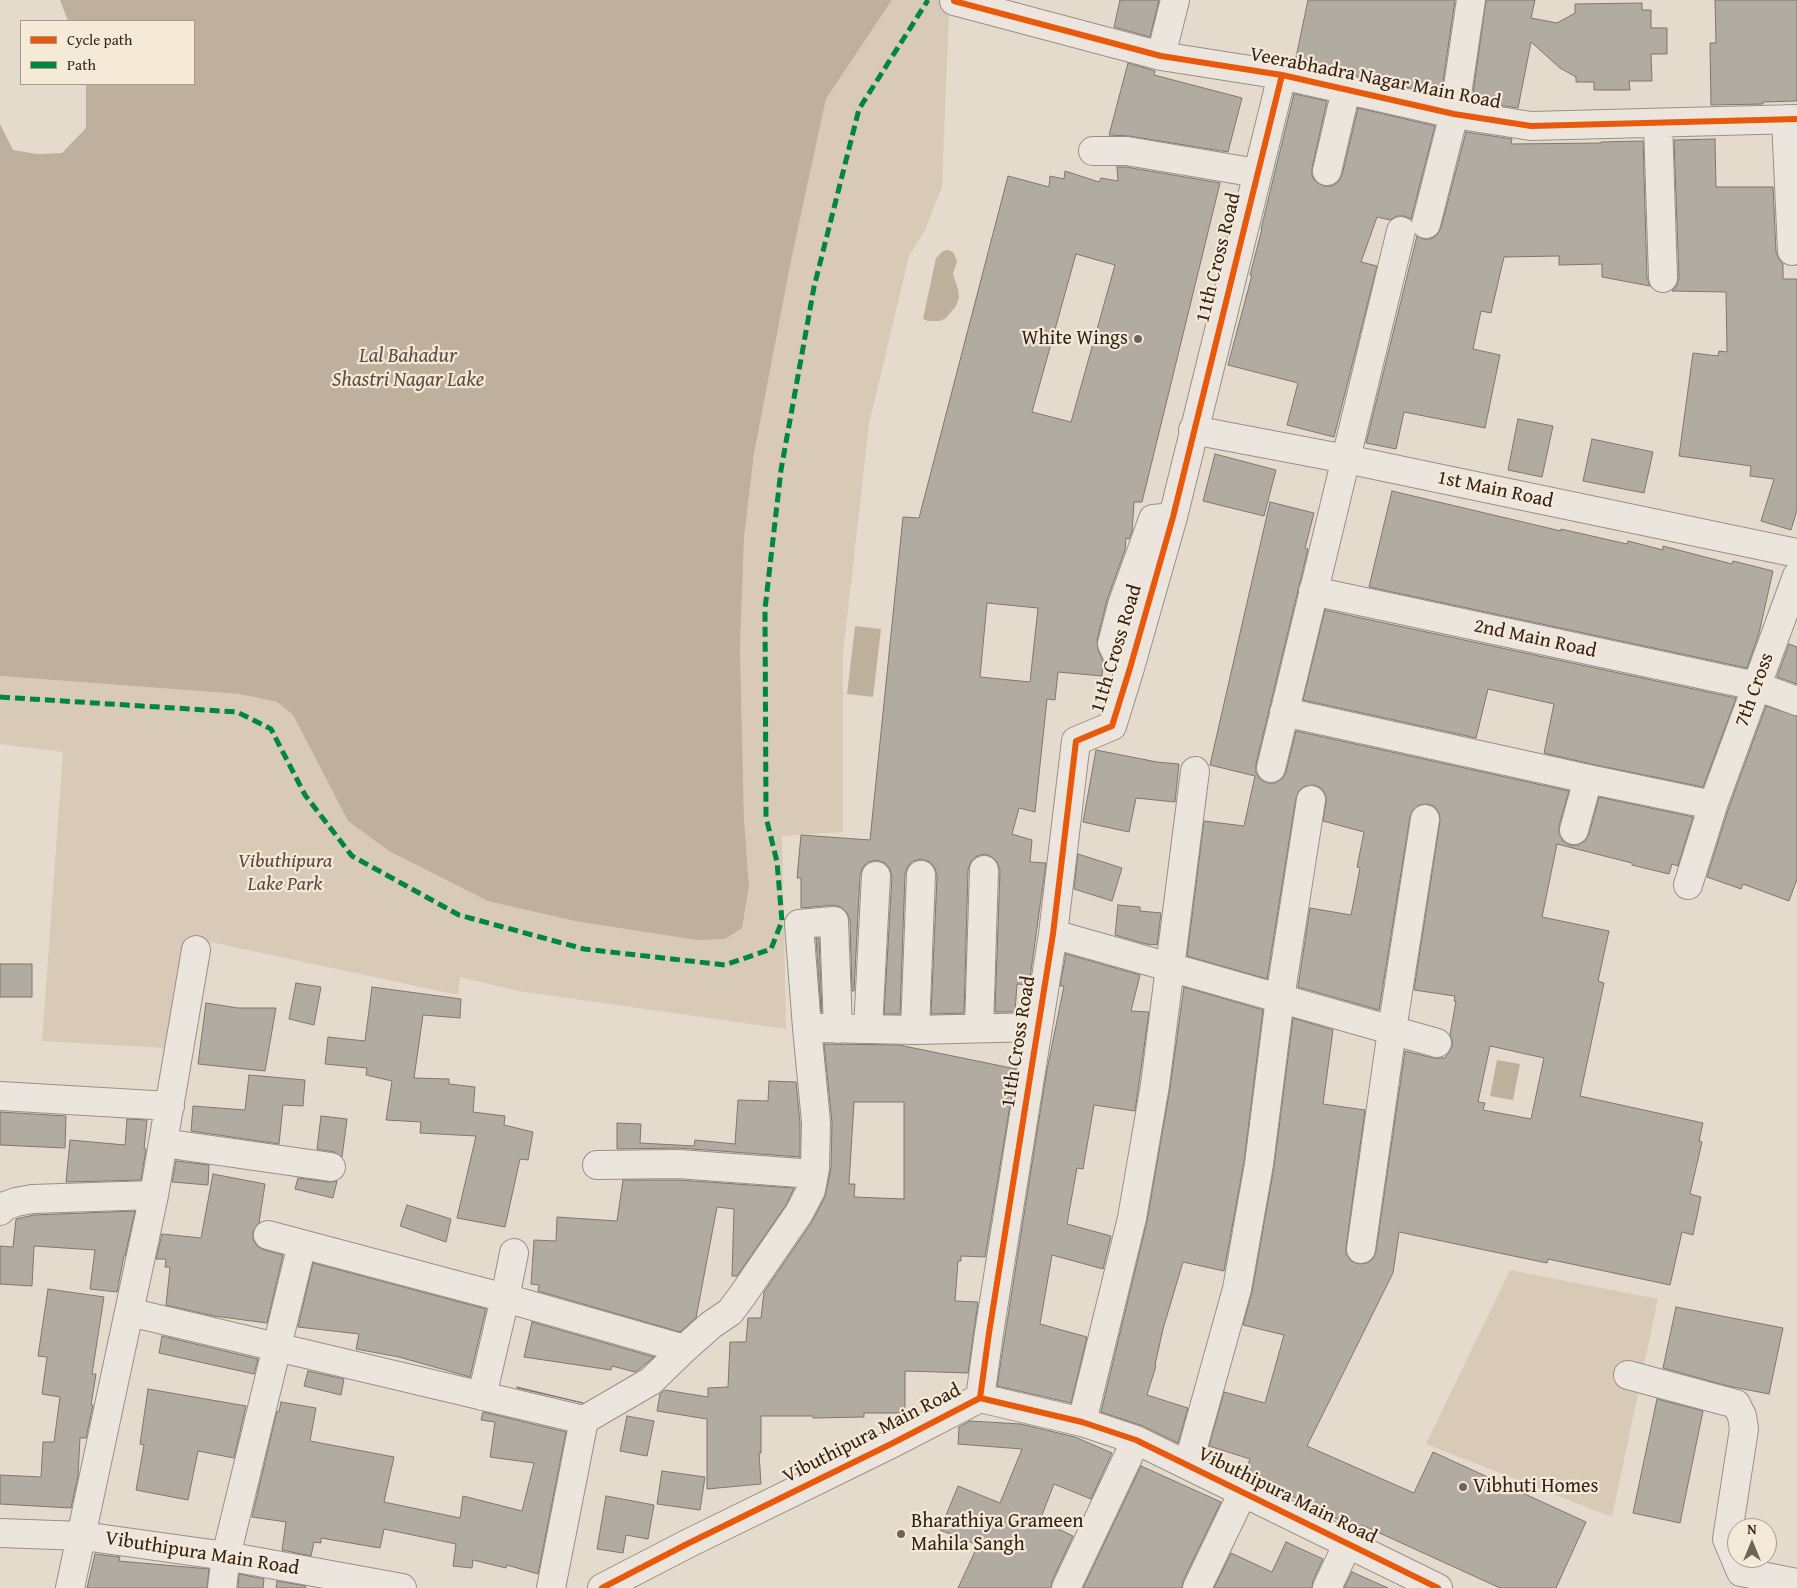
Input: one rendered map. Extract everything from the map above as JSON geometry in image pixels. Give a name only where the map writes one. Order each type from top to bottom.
[{"type":"street","points":[[1161,56],[1175,0]]},
{"type":"street","points":[[1270,768],[1346,459],[1413,227],[1454,114],[1471,0]]},
{"type":"street","name":"Veerabhadra Nagar Main Road","points":[[954,1],[1161,56],[1282,75],[1454,114],[1531,126],[1791,119]]},
{"type":"street","name":"11th Cross Road","points":[[980,1398],[1053,934],[1076,741],[1112,726],[1130,668],[1173,517],[1282,75]]},
{"type":"street","points":[[1327,171],[1346,90]]},
{"type":"street","points":[[1791,119],[1792,251]]},
{"type":"street","points":[[1658,123],[1663,278]]},
{"type":"street","points":[[1093,151],[1127,151],[1257,173]]},
{"type":"street","name":"1st Main Road","points":[[1194,430],[1346,459],[1797,553]]},
{"type":"street","name":"7th Cross","points":[[1688,885],[1713,804],[1797,576]]},
{"type":"street","name":"2nd Main Road","points":[[1313,591],[1756,686],[1797,701]]},
{"type":"street","points":[[1284,712],[1588,779],[1713,804]]},
{"type":"street","points":[[1082,1422],[1132,1218],[1155,1085],[1195,771]]},
{"type":"street","points":[[1574,830],[1588,779]]},
{"type":"street","points":[[1188,1465],[1237,1289],[1259,1164],[1280,998],[1311,800]]},
{"type":"street","points":[[1361,1249],[1392,1030],[1425,819]]},
{"type":"street","points":[[980,1028],[984,870]]},
{"type":"street","points":[[915,1030],[921,875]]},
{"type":"street","points":[[868,1029],[876,876]]},
{"type":"street","points":[[129,1312],[584,1420],[651,1381],[684,1348],[730,1312],[806,1201],[811,1190],[814,1174],[816,1122],[799,924],[834,921],[838,1029]]},
{"type":"street","points":[[1053,934],[1437,1043]]},
{"type":"street","points":[[70,1588],[83,1536],[154,1195],[196,950]]},
{"type":"street","points":[[807,1028],[915,1030],[1038,1027]]},
{"type":"street","points":[[0,1096],[170,1106]]},
{"type":"street","points":[[163,1143],[331,1166]]},
{"type":"street","points":[[597,1165],[678,1164],[814,1174]]},
{"type":"street","points":[[0,1211],[5,1206],[32,1199],[154,1195]]},
{"type":"street","points":[[268,1235],[684,1348]]},
{"type":"street","points":[[222,1588],[226,1556],[302,1244]]},
{"type":"street","points":[[482,1396],[514,1253]]},
{"type":"street","points":[[1628,1375],[1736,1404],[1742,1416],[1744,1429],[1726,1539],[1741,1572],[1797,1583]]},
{"type":"street","name":"Vibuthipura Main Road","points":[[602,1588],[980,1398],[1082,1422],[1136,1440],[1438,1588]]},
{"type":"street","points":[[551,1588],[584,1420]]},
{"type":"street","points":[[1066,1588],[1136,1440]]},
{"type":"street","points":[[1196,1588],[1243,1492]]},
{"type":"street","name":"Vibuthipura Main Road","points":[[0,1533],[83,1536],[226,1556],[402,1588]]},
{"type":"street","points":[[1327,1588],[1348,1543]]},
{"type":"green space","name":"Vibuthipura Lake Park","points":[[892,0],[955,0],[949,12],[942,187],[925,230],[909,256],[869,424],[843,654],[843,832],[782,836],[786,1029],[518,991],[460,977],[458,995],[187,937],[164,1048],[42,1041],[63,752],[0,744],[0,676],[239,694],[277,702],[293,715],[348,821],[749,886],[744,818],[740,649],[744,538],[754,454],[791,261],[826,99]]},
{"type":"green space","points":[[1510,1270],[1658,1299],[1612,1517],[1426,1444]]},
{"type":"water","name":"Lal Bahadur Shastri Nagar Lake","points":[[60,0],[892,0],[826,99],[791,261],[754,454],[744,538],[740,649],[744,818],[749,886],[742,928],[725,939],[697,940],[575,921],[488,901],[389,851],[348,821],[293,715],[277,702],[239,694],[0,676],[0,124],[13,150],[37,154],[62,153],[86,128],[86,85],[195,85],[195,20],[68,20]]},
{"type":"water","points":[[943,251],[953,252],[957,261],[953,274],[959,298],[956,306],[946,318],[940,321],[928,321],[923,319],[936,258]]},
{"type":"water","points":[[855,626],[881,629],[873,697],[847,694]]},
{"type":"water","points":[[1497,1060],[1520,1064],[1513,1100],[1490,1096]]},
{"type":"building","points":[[1120,0],[1159,0],[1150,37],[1114,27]]},
{"type":"building","points":[[1308,0],[1455,0],[1441,95],[1295,62]]},
{"type":"building","points":[[1486,0],[1535,0],[1531,18],[1557,23],[1575,13],[1575,4],[1642,3],[1642,10],[1651,10],[1651,28],[1667,28],[1667,54],[1651,54],[1652,81],[1629,81],[1630,90],[1594,90],[1594,82],[1576,82],[1576,77],[1560,68],[1531,42],[1518,108],[1472,101]]},
{"type":"building","points":[[1715,0],[1797,0],[1797,101],[1711,105],[1710,43],[1716,43]]},
{"type":"building","points":[[1128,63],[1155,71],[1154,75],[1242,98],[1228,152],[1129,136],[1109,135]]},
{"type":"building","points":[[1294,94],[1327,101],[1312,168],[1312,176],[1316,182],[1324,186],[1332,186],[1338,182],[1342,175],[1358,108],[1435,126],[1411,219],[1404,216],[1397,216],[1390,220],[1377,217],[1361,262],[1377,266],[1334,437],[1287,425],[1298,383],[1228,365],[1252,275],[1250,275]]},
{"type":"building","points":[[1466,132],[1512,139],[1511,144],[1643,141],[1647,278],[1650,286],[1602,277],[1602,264],[1559,265],[1559,256],[1504,257],[1491,313],[1481,311],[1473,349],[1500,355],[1485,428],[1404,412],[1396,449],[1366,443],[1417,236],[1423,239],[1431,239],[1437,235],[1441,228]]},
{"type":"building","points":[[1715,139],[1716,187],[1773,187],[1776,252],[1783,264],[1783,279],[1797,279],[1797,510],[1791,530],[1761,521],[1774,479],[1750,476],[1751,466],[1679,456],[1693,353],[1718,356],[1719,351],[1727,352],[1726,292],[1672,291],[1677,285],[1679,278],[1674,140]]},
{"type":"building","points":[[1117,167],[1126,167],[1220,183],[1142,502],[1134,502],[1132,532],[1129,539],[1126,538],[1125,550],[1107,600],[1097,640],[1098,650],[1103,661],[1102,676],[1058,672],[1055,700],[1047,699],[1035,812],[1019,808],[1012,834],[1032,840],[1030,862],[1046,863],[1029,985],[1017,984],[1015,1012],[995,1012],[1000,870],[997,862],[992,857],[985,854],[977,856],[971,861],[968,870],[964,1013],[931,1014],[937,876],[935,868],[930,862],[921,859],[913,861],[908,866],[905,874],[900,1014],[884,1014],[892,877],[890,869],[885,863],[876,860],[868,862],[863,867],[860,875],[854,991],[852,991],[850,920],[847,913],[841,907],[833,905],[801,908],[801,878],[797,878],[801,835],[870,840],[903,517],[919,518],[1008,176],[1049,187],[1050,176],[1064,179],[1065,171],[1099,182],[1101,178],[1118,181]],"holes":[[[1076,254],[1115,265],[1071,422],[1032,412]],[[987,603],[1038,608],[1030,682],[980,677]]]},
{"type":"building","points":[[1518,419],[1553,426],[1542,477],[1508,470]]},
{"type":"building","points":[[1592,439],[1653,452],[1644,493],[1583,481]]},
{"type":"building","points":[[1215,454],[1276,470],[1264,516],[1203,501]]},
{"type":"building","points":[[1392,491],[1561,531],[1561,529],[1627,544],[1628,541],[1663,550],[1663,546],[1732,564],[1733,561],[1773,571],[1759,633],[1747,668],[1369,587]]},
{"type":"building","points":[[1270,502],[1314,513],[1305,548],[1308,549],[1256,764],[1256,773],[1261,780],[1267,783],[1275,783],[1283,778],[1296,731],[1569,791],[1559,826],[1559,833],[1563,841],[1570,845],[1578,845],[1585,841],[1589,834],[1599,797],[1693,817],[1678,866],[1672,864],[1669,874],[1557,844],[1542,917],[1609,931],[1598,981],[1604,983],[1580,1096],[1703,1123],[1699,1141],[1702,1142],[1690,1194],[1701,1197],[1693,1235],[1682,1232],[1670,1285],[1548,1259],[1547,1263],[1399,1232],[1393,1273],[1307,1446],[1414,1493],[1433,1452],[1586,1522],[1556,1588],[1500,1588],[1362,1525],[1359,1530],[1245,1473],[1250,1459],[1209,1446],[1224,1392],[1265,1403],[1284,1335],[1243,1325],[1252,1292],[1274,1167],[1293,1018],[1333,1030],[1323,1104],[1365,1110],[1346,1247],[1346,1254],[1351,1261],[1359,1264],[1367,1263],[1373,1259],[1376,1251],[1405,1051],[1433,1058],[1445,1058],[1452,1047],[1450,1035],[1456,1001],[1454,1001],[1455,996],[1414,990],[1440,821],[1439,813],[1435,807],[1428,804],[1419,805],[1413,810],[1410,817],[1379,1010],[1298,987],[1310,908],[1351,915],[1360,868],[1357,867],[1364,832],[1323,821],[1326,795],[1321,788],[1314,785],[1305,786],[1299,791],[1296,798],[1267,979],[1187,956],[1204,821],[1244,826],[1255,776],[1210,765]],"holes":[[[1490,1046],[1544,1058],[1531,1119],[1483,1110],[1485,1103],[1478,1102]]]},
{"type":"building","points":[[1325,610],[1736,698],[1703,787],[1591,764],[1544,753],[1554,704],[1488,689],[1476,738],[1303,700]]},
{"type":"building","points":[[1789,644],[1797,647],[1797,684],[1777,677]]},
{"type":"building","points":[[1766,706],[1797,716],[1797,879],[1789,901],[1743,884],[1741,889],[1707,877],[1728,810]]},
{"type":"building","points":[[1096,750],[1157,762],[1179,764],[1175,802],[1136,798],[1129,832],[1083,822]]},
{"type":"building","points":[[1078,854],[1122,868],[1112,901],[1074,889]]},
{"type":"building","points":[[1118,905],[1140,907],[1140,911],[1161,913],[1157,945],[1146,944],[1115,935]]},
{"type":"building","points":[[816,938],[819,938],[822,1012],[821,1012]]},
{"type":"building","points":[[1066,954],[1140,975],[1131,1011],[1149,1012],[1135,1111],[1094,1105],[1083,1169],[1077,1168],[1067,1224],[1111,1236],[1103,1269],[1052,1255],[1040,1324],[1087,1337],[1071,1403],[997,1386],[1046,1075],[1064,986],[1060,986]]},
{"type":"building","points":[[0,964],[32,964],[32,997],[0,997]]},
{"type":"building","points":[[296,983],[321,987],[314,1025],[289,1019]]},
{"type":"building","points":[[372,987],[461,999],[460,1018],[423,1015],[414,1078],[449,1079],[449,1084],[475,1087],[473,1112],[505,1116],[504,1125],[533,1132],[528,1160],[520,1159],[505,1227],[457,1218],[476,1136],[420,1133],[421,1122],[386,1120],[392,1081],[366,1075],[367,1068],[325,1064],[328,1037],[365,1041]]},
{"type":"building","points":[[1184,987],[1263,1010],[1244,1162],[1224,1271],[1183,1262],[1163,1329],[1156,1366],[1147,1395],[1188,1408],[1178,1443],[1143,1426],[1101,1412],[1147,1221],[1170,1088]]},
{"type":"building","points":[[206,1003],[238,1008],[276,1008],[265,1071],[198,1064]]},
{"type":"building","points":[[824,1044],[899,1045],[1016,1069],[985,1257],[961,1256],[961,1261],[958,1261],[955,1301],[978,1302],[968,1373],[905,1371],[905,1413],[864,1413],[864,1417],[761,1416],[761,1453],[759,1453],[761,1484],[707,1489],[707,1419],[657,1411],[660,1394],[665,1390],[708,1397],[708,1388],[728,1387],[730,1342],[746,1342],[748,1318],[761,1318],[764,1292],[812,1222],[825,1197],[831,1168],[832,1122]],"holes":[[[854,1102],[904,1102],[904,1199],[854,1197],[855,1184],[849,1184]]]},
{"type":"building","points":[[249,1075],[305,1080],[303,1106],[283,1105],[279,1144],[191,1131],[193,1106],[245,1110]]},
{"type":"building","points":[[769,1081],[796,1082],[800,1123],[800,1157],[679,1148],[617,1149],[617,1123],[641,1124],[640,1143],[694,1146],[695,1140],[735,1144],[738,1100],[768,1101]]},
{"type":"building","points":[[0,1112],[66,1116],[65,1148],[0,1145]]},
{"type":"building","points":[[321,1116],[347,1119],[342,1157],[334,1152],[317,1149]]},
{"type":"building","points":[[127,1119],[147,1120],[144,1149],[146,1149],[141,1180],[66,1182],[70,1140],[125,1145]]},
{"type":"building","points":[[176,1161],[209,1165],[208,1185],[172,1182]]},
{"type":"building","points":[[213,1174],[265,1184],[259,1223],[253,1231],[253,1239],[257,1246],[264,1250],[283,1255],[267,1323],[214,1316],[166,1305],[170,1267],[165,1267],[166,1259],[156,1259],[162,1234],[201,1238]]},
{"type":"building","points":[[298,1178],[329,1182],[337,1181],[333,1198],[295,1189]]},
{"type":"building","points":[[623,1180],[678,1180],[794,1188],[786,1205],[737,1276],[732,1276],[734,1209],[717,1207],[696,1318],[680,1332],[538,1291],[539,1285],[531,1284],[534,1240],[556,1241],[557,1217],[617,1221]]},
{"type":"building","points":[[407,1205],[451,1219],[446,1242],[400,1226]]},
{"type":"building","points":[[135,1211],[117,1292],[90,1289],[95,1250],[34,1246],[32,1286],[0,1284],[0,1246],[13,1247],[16,1219],[34,1215]]},
{"type":"building","points":[[313,1263],[486,1309],[470,1377],[399,1357],[356,1349],[359,1334],[298,1327]]},
{"type":"building","points":[[48,1289],[104,1297],[92,1374],[96,1374],[91,1405],[93,1405],[86,1438],[80,1438],[78,1476],[71,1508],[0,1504],[0,1475],[41,1477],[43,1442],[54,1442],[60,1397],[42,1394],[47,1357],[38,1356]]},
{"type":"building","points":[[1676,1307],[1783,1328],[1769,1394],[1728,1386],[1663,1368]]},
{"type":"building","points":[[532,1322],[654,1357],[635,1372],[612,1366],[611,1370],[524,1357]]},
{"type":"building","points":[[162,1336],[258,1359],[254,1374],[159,1353]]},
{"type":"building","points":[[308,1371],[344,1379],[341,1395],[304,1386]]},
{"type":"building","points":[[517,1387],[583,1403],[517,1388]]},
{"type":"building","points":[[148,1389],[246,1406],[234,1458],[198,1451],[188,1500],[136,1490],[144,1445],[140,1444]]},
{"type":"building","points":[[1657,1399],[1703,1411],[1680,1523],[1633,1513]]},
{"type":"building","points":[[281,1402],[316,1408],[310,1441],[394,1457],[384,1502],[460,1518],[463,1496],[522,1511],[534,1463],[490,1457],[495,1422],[481,1420],[483,1412],[566,1432],[538,1574],[507,1565],[506,1568],[473,1560],[472,1568],[453,1566],[456,1544],[384,1529],[380,1548],[321,1538],[321,1543],[314,1542],[311,1556],[282,1550],[286,1522],[252,1517],[277,1411],[279,1412]]},
{"type":"building","points":[[627,1416],[654,1421],[647,1456],[620,1451]]},
{"type":"building","points":[[970,1421],[1021,1424],[1075,1437],[1112,1453],[1091,1499],[1054,1484],[1040,1520],[1073,1536],[1052,1581],[1051,1588],[958,1588],[978,1545],[940,1530],[958,1486],[1000,1503],[1022,1449],[958,1444],[959,1427]]},
{"type":"building","points":[[1141,1466],[1221,1502],[1183,1581],[1182,1588],[1083,1588]]},
{"type":"building","points":[[662,1471],[705,1477],[700,1510],[657,1504]]},
{"type":"building","points":[[606,1496],[654,1505],[648,1539],[626,1535],[623,1553],[597,1549]]},
{"type":"building","points":[[1286,1542],[1323,1559],[1313,1581],[1312,1588],[1214,1588],[1231,1553],[1272,1572]]},
{"type":"building","points":[[95,1554],[120,1557],[119,1561],[209,1569],[207,1588],[87,1588]]},
{"type":"building","points":[[1352,1572],[1388,1588],[1344,1588]]},
{"type":"building","points":[[239,1574],[264,1579],[263,1588],[238,1588]]},
{"type":"building","points":[[277,1581],[306,1586],[305,1588],[276,1588]]},
{"type":"marked path","points":[[0,697],[237,712],[271,729],[305,795],[352,856],[459,915],[584,949],[725,965],[771,949],[782,921],[777,862],[766,817],[765,609],[781,470],[814,287],[859,109],[928,0]]},
{"type":"cycle path","points":[[954,1],[1161,56],[1282,75],[1454,114],[1531,126],[1797,119]]},
{"type":"cycle path","points":[[980,1398],[1053,934],[1076,741],[1112,726],[1130,668],[1173,517],[1282,75]]},
{"type":"cycle path","points":[[602,1588],[980,1398],[1082,1422],[1136,1440],[1438,1588]]},
{"type":"place","name":"White Wings","points":[[1138,339]]},
{"type":"place","name":"Vibhuti Homes","points":[[1463,1487]]},
{"type":"place","name":"Bharathiya Grameen Mahila Sangh","points":[[901,1534]]}]
